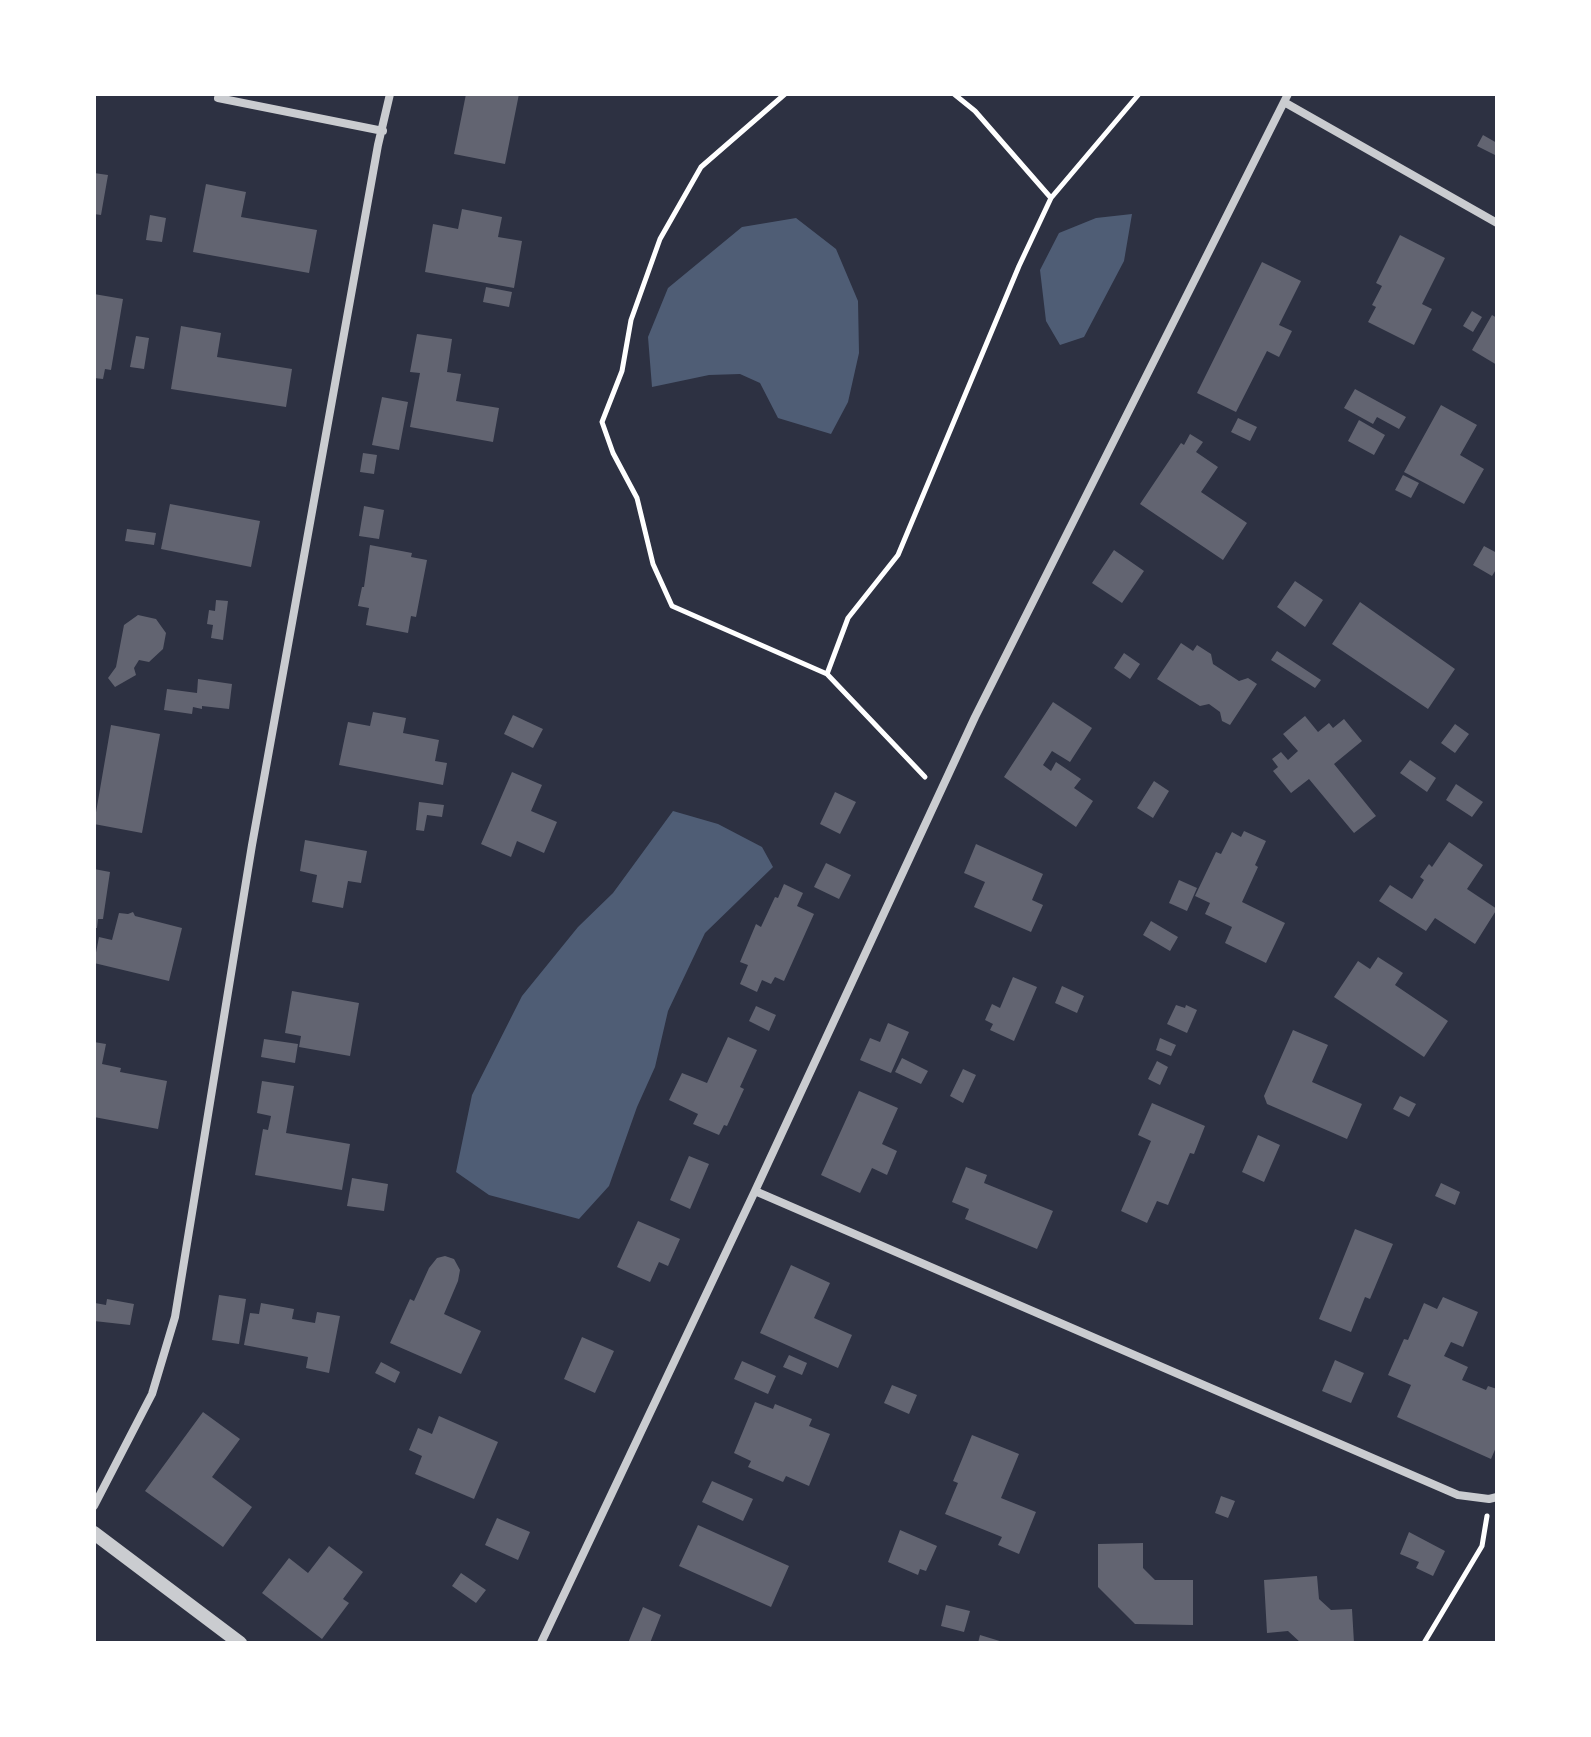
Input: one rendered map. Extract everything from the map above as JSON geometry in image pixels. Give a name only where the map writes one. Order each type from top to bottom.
[{"type":"street","points":[[94,1506],[152,1394],[175,1317],[252,845],[378,145],[390,94]]},
{"type":"street","points":[[218,98],[383,131]]},
{"type":"street","points":[[541,1643],[975,717],[1286,98],[1497,223]]},
{"type":"street","points":[[755,1191],[1458,1495],[1493,1498]]},
{"type":"street","points":[[94,1533],[240,1643]]},
{"type":"path","points":[[785,94],[701,167],[660,239],[631,320],[622,371],[602,422],[613,453],[637,498],[653,564],[672,606],[827,674],[905,753],[939,794]]},
{"type":"path","points":[[954,94],[975,111],[1051,198]]},
{"type":"path","points":[[827,674],[848,618],[898,555],[1019,266],[1051,198],[1139,94]]},
{"type":"path","points":[[1424,1643],[1482,1546],[1493,1498]]},
{"type":"water","points":[[1132,214],[1124,261],[1084,337],[1060,345],[1046,321],[1040,270],[1059,233],[1096,218]]},
{"type":"water","points":[[796,218],[836,249],[858,301],[859,353],[848,402],[831,434],[778,418],[760,383],[740,374],[709,375],[652,387],[648,337],[668,288],[742,227]]},
{"type":"water","points":[[673,811],[718,824],[762,847],[773,867],[705,933],[668,1011],[655,1067],[609,1186],[579,1219],[489,1195],[456,1172],[472,1095],[522,996],[578,927],[613,893]]},
{"type":"building","points":[[466,94],[519,94],[505,164],[454,154]]},
{"type":"building","points":[[1483,135],[1497,143],[1497,156],[1477,146]]},
{"type":"building","points":[[94,173],[108,175],[101,215],[94,214]]},
{"type":"building","points":[[206,184],[246,192],[241,217],[317,230],[309,273],[193,252]]},
{"type":"building","points":[[462,209],[502,217],[498,237],[522,241],[514,288],[425,272],[433,224],[458,229]]},
{"type":"building","points":[[150,215],[166,218],[162,242],[146,240]]},
{"type":"building","points":[[1400,235],[1445,258],[1422,304],[1432,309],[1414,345],[1368,322],[1376,307],[1372,305],[1382,286],[1376,283]]},
{"type":"building","points":[[1262,262],[1301,281],[1279,325],[1292,331],[1279,357],[1267,351],[1236,412],[1197,393]]},
{"type":"building","points":[[486,287],[512,292],[509,307],[483,302]]},
{"type":"building","points":[[94,294],[123,299],[111,370],[105,369],[103,379],[94,378]]},
{"type":"building","points":[[1472,311],[1482,317],[1473,332],[1463,326]]},
{"type":"building","points":[[1492,315],[1497,318],[1497,365],[1472,350]]},
{"type":"building","points":[[181,326],[221,333],[217,357],[292,369],[286,407],[171,389]]},
{"type":"building","points":[[417,334],[452,339],[447,372],[461,374],[456,401],[499,408],[493,442],[410,427],[420,373],[410,372]]},
{"type":"building","points":[[136,336],[149,338],[144,369],[130,367]]},
{"type":"building","points":[[1355,389],[1406,417],[1399,429],[1377,417],[1373,424],[1344,408]]},
{"type":"building","points":[[382,397],[408,402],[399,450],[372,445]]},
{"type":"building","points":[[1441,405],[1477,425],[1460,455],[1484,469],[1464,504],[1404,472]]},
{"type":"building","points":[[1238,418],[1257,427],[1250,441],[1231,432]]},
{"type":"building","points":[[1359,420],[1385,435],[1374,455],[1348,441]]},
{"type":"building","points":[[1190,434],[1203,442],[1196,452],[1218,467],[1201,492],[1247,523],[1223,560],[1140,504]]},
{"type":"building","points":[[363,453],[377,455],[374,474],[360,472]]},
{"type":"building","points":[[1403,475],[1419,483],[1411,498],[1395,490]]},
{"type":"building","points":[[170,504],[260,521],[251,567],[161,549]]},
{"type":"building","points":[[364,506],[384,510],[379,539],[359,536]]},
{"type":"building","points":[[127,529],[156,533],[154,545],[125,541]]},
{"type":"building","points":[[370,545],[412,553],[411,557],[427,560],[416,617],[411,616],[408,633],[366,625],[369,608],[358,606]]},
{"type":"building","points":[[1484,546],[1497,553],[1497,568],[1492,576],[1473,565]]},
{"type":"building","points":[[1114,550],[1144,571],[1122,603],[1092,583]]},
{"type":"building","points":[[1295,581],[1323,600],[1305,627],[1277,607]]},
{"type":"building","points":[[216,600],[228,601],[223,640],[211,638],[213,625],[207,624],[209,610],[215,611]]},
{"type":"building","points":[[1360,602],[1455,669],[1428,709],[1332,644]]},
{"type":"building","points":[[138,615],[156,619],[166,633],[163,649],[149,662],[139,660],[134,668],[136,675],[115,687],[108,678],[116,667],[124,625]]},
{"type":"building","points":[[1181,643],[1193,651],[1197,645],[1211,654],[1213,664],[1239,681],[1248,678],[1257,684],[1230,725],[1222,721],[1220,712],[1209,704],[1200,706],[1157,679]]},
{"type":"building","points":[[1277,651],[1321,680],[1315,688],[1271,660]]},
{"type":"building","points":[[1124,653],[1140,664],[1130,679],[1114,668]]},
{"type":"building","points":[[198,679],[232,684],[229,709],[193,707],[192,714],[164,710],[167,689],[197,693]]},
{"type":"building","points":[[1053,702],[1092,728],[1070,762],[1052,751],[1043,765],[1051,771],[1056,762],[1081,779],[1074,788],[1093,801],[1076,827],[1004,777]]},
{"type":"building","points":[[373,712],[406,718],[403,733],[439,740],[435,761],[447,763],[443,785],[339,765],[348,722],[370,726]]},
{"type":"building","points":[[513,715],[543,729],[533,748],[504,734]]},
{"type":"building","points":[[1305,716],[1318,732],[1329,723],[1333,728],[1344,719],[1362,741],[1334,764],[1376,816],[1354,833],[1309,779],[1291,793],[1273,771],[1278,767],[1272,759],[1281,752],[1288,760],[1298,751],[1283,734]]},
{"type":"building","points":[[1455,724],[1469,734],[1455,753],[1441,743]]},
{"type":"building","points":[[111,725],[160,734],[142,833],[94,824]]},
{"type":"building","points":[[1410,760],[1436,778],[1427,792],[1400,773]]},
{"type":"building","points":[[512,772],[542,785],[531,811],[557,822],[544,853],[517,841],[511,857],[481,844]]},
{"type":"building","points":[[1154,781],[1169,791],[1153,818],[1137,808]]},
{"type":"building","points":[[1456,784],[1483,802],[1472,817],[1446,800]]},
{"type":"building","points":[[835,792],[856,802],[840,834],[820,824]]},
{"type":"building","points":[[419,802],[444,805],[442,817],[427,815],[424,831],[416,830]]},
{"type":"building","points":[[1244,831],[1266,841],[1242,902],[1285,923],[1266,963],[1225,943],[1232,927],[1205,914],[1210,903],[1195,896],[1216,852],[1221,854],[1232,832],[1241,837]]},
{"type":"building","points":[[305,840],[367,851],[361,883],[348,881],[343,908],[312,902],[317,875],[300,871]]},
{"type":"building","points":[[1449,842],[1483,865],[1467,889],[1497,909],[1475,944],[1435,918],[1426,931],[1379,901],[1390,885],[1412,899],[1424,880],[1420,877],[1429,864],[1432,867]]},
{"type":"building","points":[[976,844],[1043,874],[1032,900],[1043,905],[1031,932],[974,907],[985,882],[964,873]]},
{"type":"building","points":[[826,863],[851,875],[839,899],[814,887]]},
{"type":"building","points":[[94,869],[110,872],[103,919],[98,919],[97,928],[94,928]]},
{"type":"building","points":[[1179,880],[1197,888],[1187,911],[1169,903]]},
{"type":"building","points":[[784,884],[803,893],[797,906],[814,914],[784,981],[775,977],[771,984],[762,980],[757,992],[740,984],[748,965],[740,962],[756,924],[761,927]]},
{"type":"building","points":[[133,912],[135,916],[182,928],[169,981],[94,963],[99,937],[112,940],[119,913]]},
{"type":"building","points":[[1151,921],[1178,937],[1170,951],[1143,935]]},
{"type":"building","points":[[1378,957],[1403,973],[1395,985],[1448,1021],[1424,1057],[1334,997],[1358,961],[1370,969]]},
{"type":"building","points":[[1013,977],[1037,987],[1014,1041],[990,1030],[993,1024],[985,1020],[992,1004],[1000,1008]]},
{"type":"building","points":[[1062,986],[1084,996],[1077,1013],[1055,1003]]},
{"type":"building","points":[[292,991],[359,1003],[350,1056],[299,1047],[301,1036],[285,1033]]},
{"type":"building","points":[[1176,1005],[1197,1010],[1187,1033],[1167,1024]]},
{"type":"building","points":[[756,1006],[776,1015],[769,1031],[749,1021]]},
{"type":"building","points":[[888,1023],[909,1032],[891,1073],[860,1060],[870,1038],[880,1042]]},
{"type":"building","points":[[1293,1030],[1328,1045],[1312,1082],[1362,1104],[1347,1139],[1267,1104],[1264,1096]]},
{"type":"building","points":[[728,1037],[757,1050],[740,1087],[744,1089],[727,1126],[724,1125],[719,1135],[693,1124],[698,1114],[669,1100],[682,1073],[707,1083]]},
{"type":"building","points":[[1160,1038],[1176,1045],[1171,1056],[1156,1050]]},
{"type":"building","points":[[264,1039],[298,1044],[295,1063],[261,1057]]},
{"type":"building","points":[[94,1042],[106,1044],[102,1064],[121,1068],[120,1072],[167,1081],[158,1129],[94,1117]]},
{"type":"building","points":[[902,1058],[928,1071],[921,1084],[895,1072]]},
{"type":"building","points":[[1157,1061],[1168,1067],[1160,1085],[1148,1079]]},
{"type":"building","points":[[963,1069],[976,1075],[963,1103],[950,1096]]},
{"type":"building","points":[[262,1081],[294,1086],[286,1133],[350,1144],[342,1190],[255,1175],[263,1129],[268,1130],[271,1116],[257,1113]]},
{"type":"building","points":[[859,1091],[898,1108],[882,1144],[897,1151],[887,1175],[872,1168],[860,1193],[821,1175]]},
{"type":"building","points":[[1400,1096],[1416,1104],[1409,1117],[1393,1109]]},
{"type":"building","points":[[1152,1103],[1205,1126],[1168,1205],[1157,1201],[1147,1223],[1121,1211],[1151,1141],[1138,1135]]},
{"type":"building","points":[[1258,1135],[1280,1145],[1264,1182],[1242,1172]]},
{"type":"building","points":[[689,1156],[709,1164],[690,1209],[670,1200]]},
{"type":"building","points":[[966,1167],[987,1175],[984,1183],[1053,1211],[1037,1249],[965,1219],[969,1209],[952,1202]]},
{"type":"building","points":[[352,1178],[388,1184],[384,1211],[347,1206]]},
{"type":"building","points":[[1441,1183],[1460,1192],[1455,1205],[1435,1196]]},
{"type":"building","points":[[638,1221],[680,1239],[668,1266],[659,1262],[650,1282],[617,1267]]},
{"type":"building","points":[[1355,1229],[1393,1244],[1370,1299],[1365,1297],[1351,1332],[1319,1319]]},
{"type":"building","points":[[445,1256],[454,1259],[460,1270],[444,1314],[481,1331],[461,1374],[390,1343],[410,1299],[414,1301],[429,1268],[437,1258]]},
{"type":"building","points":[[791,1265],[830,1283],[814,1318],[852,1335],[838,1368],[760,1333]]},
{"type":"building","points":[[219,1295],[246,1299],[239,1344],[212,1340]]},
{"type":"building","points":[[1443,1297],[1478,1312],[1463,1347],[1451,1342],[1444,1356],[1468,1367],[1462,1380],[1486,1390],[1488,1386],[1497,1389],[1497,1445],[1491,1459],[1397,1417],[1411,1385],[1388,1375],[1424,1303],[1437,1309]]},
{"type":"building","points":[[107,1299],[134,1304],[130,1325],[94,1321],[95,1303],[106,1305]]},
{"type":"building","points":[[261,1303],[294,1309],[292,1319],[315,1323],[317,1312],[340,1316],[329,1373],[306,1368],[308,1357],[244,1345],[250,1313],[259,1314]]},
{"type":"building","points":[[582,1337],[614,1351],[595,1393],[564,1379]]},
{"type":"building","points":[[789,1355],[807,1363],[802,1375],[783,1367]]},
{"type":"building","points":[[1335,1360],[1364,1373],[1351,1403],[1322,1391]]},
{"type":"building","points":[[742,1361],[776,1376],[768,1394],[734,1379]]},
{"type":"building","points":[[381,1362],[400,1372],[395,1383],[375,1373]]},
{"type":"building","points":[[892,1385],[917,1395],[909,1414],[884,1403]]},
{"type":"building","points":[[755,1402],[773,1409],[775,1404],[812,1419],[809,1426],[830,1434],[809,1486],[786,1476],[783,1482],[748,1467],[751,1461],[734,1453]]},
{"type":"building","points":[[203,1412],[240,1439],[212,1477],[252,1507],[223,1547],[145,1491]]},
{"type":"building","points":[[439,1416],[498,1442],[474,1499],[415,1474],[422,1456],[409,1450],[418,1428],[432,1434]]},
{"type":"building","points":[[972,1435],[1019,1454],[1001,1498],[1036,1512],[1019,1554],[998,1545],[1002,1537],[945,1514],[958,1483],[953,1481]]},
{"type":"building","points":[[712,1481],[753,1499],[743,1521],[702,1502]]},
{"type":"building","points":[[1221,1496],[1235,1501],[1228,1518],[1215,1513]]},
{"type":"building","points":[[497,1518],[530,1532],[518,1560],[485,1545]]},
{"type":"building","points":[[698,1525],[789,1566],[771,1607],[679,1566]]},
{"type":"building","points":[[900,1530],[937,1546],[926,1571],[920,1569],[918,1575],[888,1562]]},
{"type":"building","points":[[1409,1532],[1445,1551],[1433,1576],[1416,1568],[1419,1562],[1400,1554]]},
{"type":"building","points":[[1143,1543],[1143,1568],[1155,1580],[1193,1580],[1193,1625],[1135,1624],[1098,1587],[1098,1544]]},
{"type":"building","points":[[329,1546],[363,1572],[343,1599],[349,1603],[322,1639],[262,1593],[289,1558],[308,1573]]},
{"type":"building","points":[[461,1573],[486,1590],[476,1603],[452,1586]]},
{"type":"building","points":[[1317,1576],[1319,1599],[1331,1610],[1352,1609],[1354,1643],[1301,1643],[1288,1631],[1267,1633],[1264,1580]]},
{"type":"building","points":[[946,1605],[970,1611],[964,1632],[941,1626]]},
{"type":"building","points":[[643,1607],[661,1615],[650,1643],[628,1643]]},
{"type":"building","points":[[980,1635],[1003,1642],[1003,1643],[978,1643]]}]
